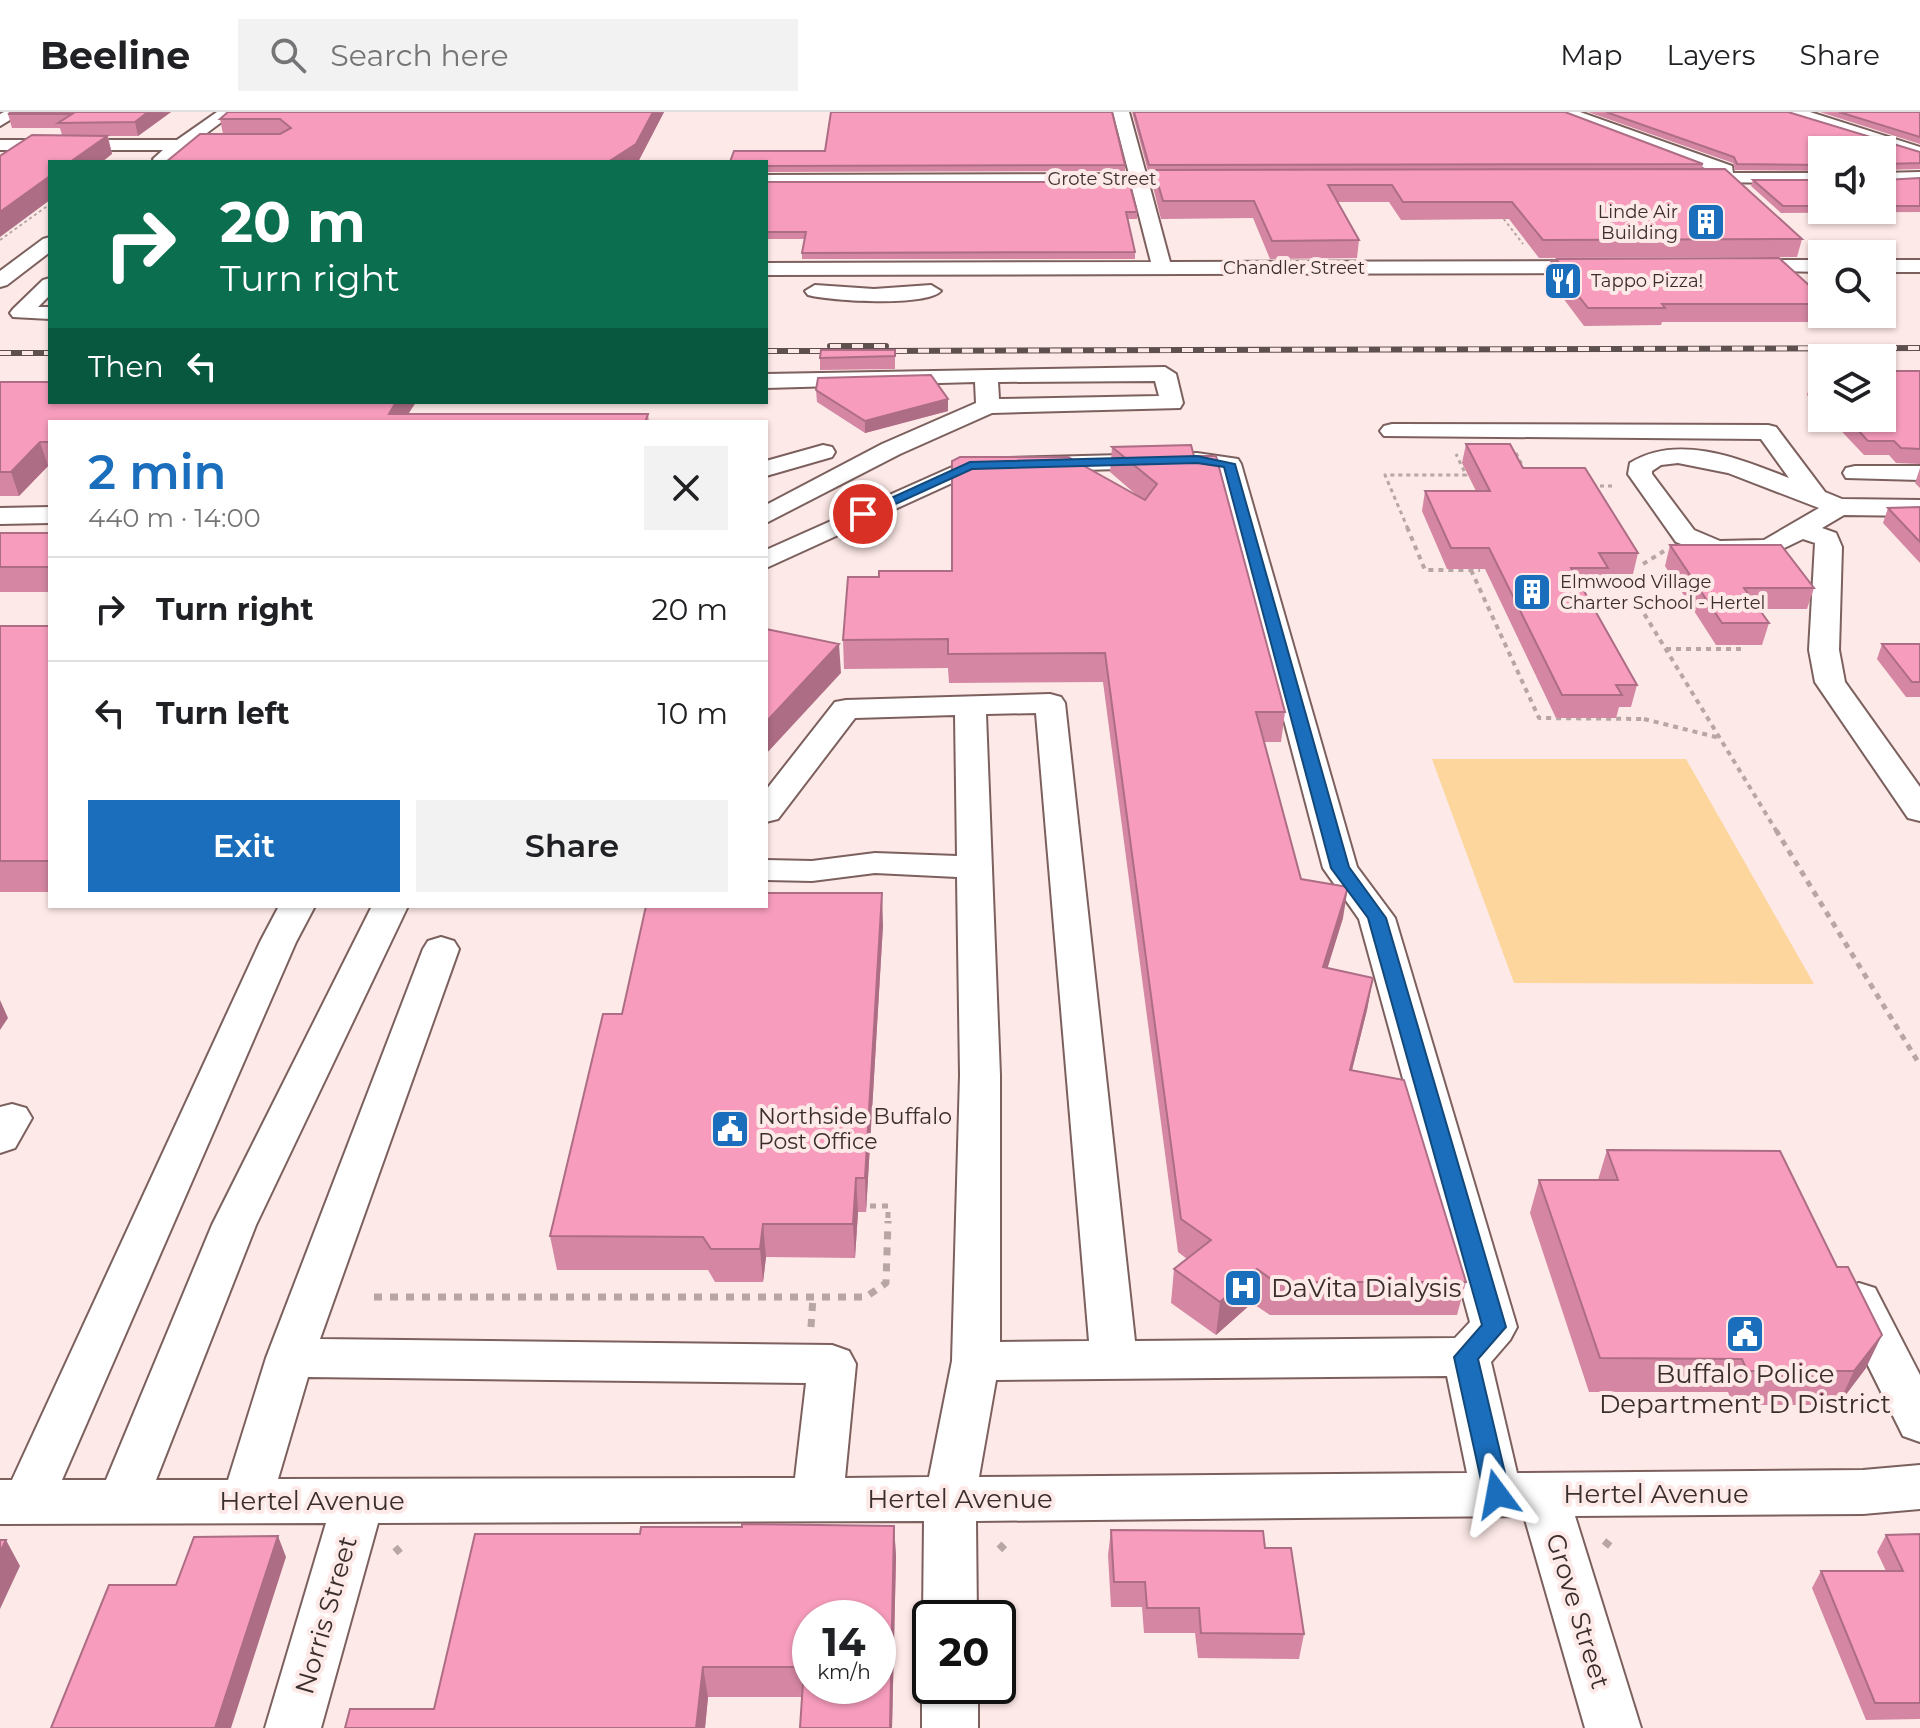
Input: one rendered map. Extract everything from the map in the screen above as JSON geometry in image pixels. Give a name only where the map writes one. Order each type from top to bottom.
[{"type":"street","points":[[0,121],[15,112]]},
{"type":"street","points":[[160,160],[227,112]]},
{"type":"street","points":[[1121,112],[1162,268]]},
{"type":"street","points":[[1565,112],[1737,183]]},
{"type":"street","points":[[1794,112],[1920,152]]},
{"type":"street","points":[[0,145],[207,144]]},
{"type":"street","points":[[9,163],[36,145]]},
{"type":"street","points":[[1896,178],[1920,177]]},
{"type":"street","points":[[1675,178],[1737,183],[1808,179]]},
{"type":"street","name":"Grote Street","points":[[768,180],[1221,179]]},
{"type":"street","points":[[6,239],[48,246]]},
{"type":"street","points":[[0,281],[48,246]]},
{"type":"street","points":[[1899,249],[1920,266]]},
{"type":"street","name":"Chandler Street","points":[[770,269],[976,279],[1162,268],[1360,277],[1481,261],[1541,267],[1610,267]]},
{"type":"street","points":[[1719,266],[1808,261]]},
{"type":"street","points":[[1896,266],[1920,266]]},
{"type":"street","points":[[770,269],[784,284],[817,292],[874,295],[953,290]]},
{"type":"street","points":[[1148,289],[1360,277]]},
{"type":"street","points":[[768,381],[1165,374],[1172,403],[988,406],[891,449],[768,514]]},
{"type":"street","points":[[986,375],[988,406]]},
{"type":"street","points":[[1392,431],[1768,432],[1792,459],[1793,469],[1828,503]]},
{"type":"street","points":[[768,468],[823,452]]},
{"type":"street","points":[[1828,503],[1805,530],[1759,550],[1724,549],[1697,542],[1677,529],[1639,468],[1655,457],[1693,457],[1766,478],[1828,503],[1920,508]]},
{"type":"street","points":[[768,559],[970,466],[1197,460],[1229,464],[1340,868],[1377,918],[1494,1327],[1466,1357],[976,1361]]},
{"type":"street","points":[[1855,473],[1920,473]]},
{"type":"street","points":[[0,516],[48,515]]},
{"type":"street","points":[[1805,530],[1827,539],[1829,547],[1824,650],[1830,682],[1920,811]]},
{"type":"street","points":[[768,809],[846,709],[1050,703],[1114,1360]]},
{"type":"street","points":[[950,1600],[950,1499],[976,1361],[980,1075],[970,706]]},
{"type":"street","points":[[768,870],[812,871],[875,863],[974,867]]},
{"type":"street","points":[[13,1502],[296,908]]},
{"type":"street","points":[[122,1502],[234,1225],[389,908]]},
{"type":"street","points":[[246,1502],[290,1358],[441,949]]},
{"type":"street","points":[[1859,1301],[1920,1422]]},
{"type":"street","name":"Grove Street","points":[[1466,1357],[1613,1728]]},
{"type":"street","points":[[290,1358],[832,1364],[818,1500]]},
{"type":"street","name":"Hertel Avenue","points":[[13,1502],[1863,1492],[1920,1487]]},
{"type":"street","name":"Norris Street","points":[[293,1728],[358,1502]]},
{"type":"street","points":[[950,1704],[950,1728]]},
{"type":"path","points":[[6,239],[48,206]]},
{"type":"path","points":[[1495,207],[1541,267]]},
{"type":"path","points":[[1450,443],[1466,475],[1385,475],[1425,570],[1480,570]]},
{"type":"path","points":[[1510,443],[1528,476]]},
{"type":"path","points":[[1583,486],[1614,486]]},
{"type":"path","points":[[1471,570],[1539,718],[1644,719]]},
{"type":"path","points":[[1634,597],[1920,1065]]},
{"type":"path","points":[[1666,649],[1742,649]]},
{"type":"path","points":[[1630,715],[1721,739]]},
{"type":"path","points":[[374,1297],[866,1297],[886,1283],[888,1206],[870,1206]]},
{"type":"path","points":[[811,1332],[813,1297]]},
{"type":"path","points":[[1604,1541],[1614,1549]]},
{"type":"path","points":[[999,1544],[1006,1551]]},
{"type":"shaded area","points":[[1432,759],[1686,759],[1814,984],[1514,983]]},
{"type":"building","points":[[148,112],[135,122],[58,123],[72,114],[8,114]]},
{"type":"building","points":[[228,112],[653,112],[636,144],[611,160],[168,160],[200,134],[280,134],[291,128],[280,119],[220,119]]},
{"type":"building","points":[[831,112],[1112,112],[1125,165],[768,166],[768,160],[731,160],[734,151],[825,151]]},
{"type":"building","points":[[1134,112],[1565,112],[1703,164],[1149,165]]},
{"type":"building","points":[[1606,112],[1788,112],[1867,136],[1808,136],[1808,165],[1737,164],[1734,157]]},
{"type":"building","points":[[1839,112],[1920,112],[1920,137]]},
{"type":"building","points":[[32,135],[107,136],[73,160],[48,160],[48,177],[0,212],[0,156]]},
{"type":"building","points":[[1896,145],[1920,152],[1920,163],[1896,164]]},
{"type":"building","points":[[1725,169],[1802,239],[1543,240],[1512,202],[1403,202],[1392,185],[1328,185],[1359,240],[1272,241],[1254,201],[1163,201],[1154,170]]},
{"type":"building","points":[[1920,178],[1920,206],[1896,206],[1896,179]]},
{"type":"building","points":[[1753,180],[1808,180],[1808,206],[1783,206]]},
{"type":"building","points":[[768,182],[1129,182],[1137,212],[1126,212],[1135,252],[802,253],[806,232],[768,232]]},
{"type":"building","points":[[1779,258],[1808,284],[1808,304],[1662,304],[1665,308],[1588,308],[1551,261]]},
{"type":"building","points":[[821,350],[895,350],[895,356],[820,358]]},
{"type":"building","points":[[1896,371],[1920,371],[1920,449],[1901,448],[1894,441],[1868,441],[1860,432],[1896,432]]},
{"type":"building","points":[[931,375],[948,399],[865,421],[816,390],[818,378]]},
{"type":"building","points":[[0,382],[48,382],[48,404],[395,404],[389,414],[648,414],[646,420],[48,420],[48,442],[40,442],[11,472],[0,472]]},
{"type":"building","name":"Elmwood Village Charter School - Hertel","points":[[1466,444],[1510,444],[1523,468],[1585,468],[1638,553],[1599,553],[1608,568],[1571,568],[1637,685],[1616,685],[1622,695],[1562,695],[1489,548],[1451,548],[1425,491],[1490,491]]},
{"type":"building","points":[[1191,445],[1194,456],[1216,456],[1285,712],[1256,712],[1301,879],[1348,887],[1323,967],[1373,978],[1350,1070],[1404,1080],[1466,1282],[1275,1282],[1257,1269],[1220,1302],[1174,1269],[1211,1240],[1181,1219],[1105,653],[948,654],[948,639],[843,640],[848,577],[879,577],[879,571],[952,571],[952,461],[960,457],[1068,457],[1145,500],[1157,484],[1112,447]]},
{"type":"building","points":[[1920,507],[1920,542],[1888,508]]},
{"type":"building","points":[[0,533],[48,533],[48,567],[0,567]]},
{"type":"building","points":[[1670,545],[1781,545],[1814,588],[1744,588],[1769,623],[1722,623]]},
{"type":"building","points":[[0,626],[48,626],[48,861],[0,861]]},
{"type":"building","points":[[768,629],[839,644],[768,720]]},
{"type":"building","points":[[1882,644],[1920,644],[1920,682],[1912,682]]},
{"type":"building","name":"Northside Buffalo Post Office","points":[[768,893],[882,893],[865,1178],[856,1178],[853,1224],[763,1224],[760,1249],[711,1249],[703,1237],[550,1236],[603,1014],[622,1014],[646,908],[768,908]]},
{"type":"building","points":[[1607,1150],[1780,1151],[1837,1267],[1848,1267],[1882,1335],[1854,1371],[1747,1371],[1742,1359],[1600,1358],[1539,1180],[1618,1180]]},
{"type":"building","points":[[742,1524],[894,1526],[893,1600],[792,1600],[792,1667],[703,1667],[696,1728],[345,1728],[350,1709],[434,1709],[475,1534],[640,1534],[641,1527],[742,1527]]},
{"type":"building","points":[[1111,1530],[1263,1531],[1265,1548],[1291,1548],[1304,1634],[1201,1633],[1199,1608],[1147,1608],[1145,1582],[1114,1582]]},
{"type":"building","points":[[1920,1534],[1920,1703],[1875,1703],[1821,1571],[1903,1571],[1886,1535]]},
{"type":"building","points":[[278,1536],[215,1728],[51,1728],[109,1585],[176,1585],[194,1537]]},
{"type":"building","points":[[802,1704],[890,1704],[890,1728],[800,1728]]},
{"type":"railway","points":[[830,346],[886,346]]},
{"type":"railway","points":[[874,351],[1920,348]]},
{"type":"railway","points":[[768,351],[842,351]]},
{"type":"railway","points":[[0,353],[48,353]]},
{"type":"place","name":"Linde Air Building","points":[[1706,222]]},
{"type":"place","name":"Tappo Pizza!","points":[[1563,281]]},
{"type":"place","name":"Elmwood Village Charter School - Hertel","points":[[1532,592]]},
{"type":"place","name":"Northside Buffalo Post Office","points":[[730,1129]]},
{"type":"place","name":"DaVita Dialysis","points":[[1243,1288]]},
{"type":"place","name":"Buffalo Police Department D District","points":[[1745,1334]]},
{"type":"route","points":[[863,514],[970,466],[1197,460],[1229,464],[1340,868],[1377,918],[1494,1327],[1466,1357],[1497,1494]]}]
